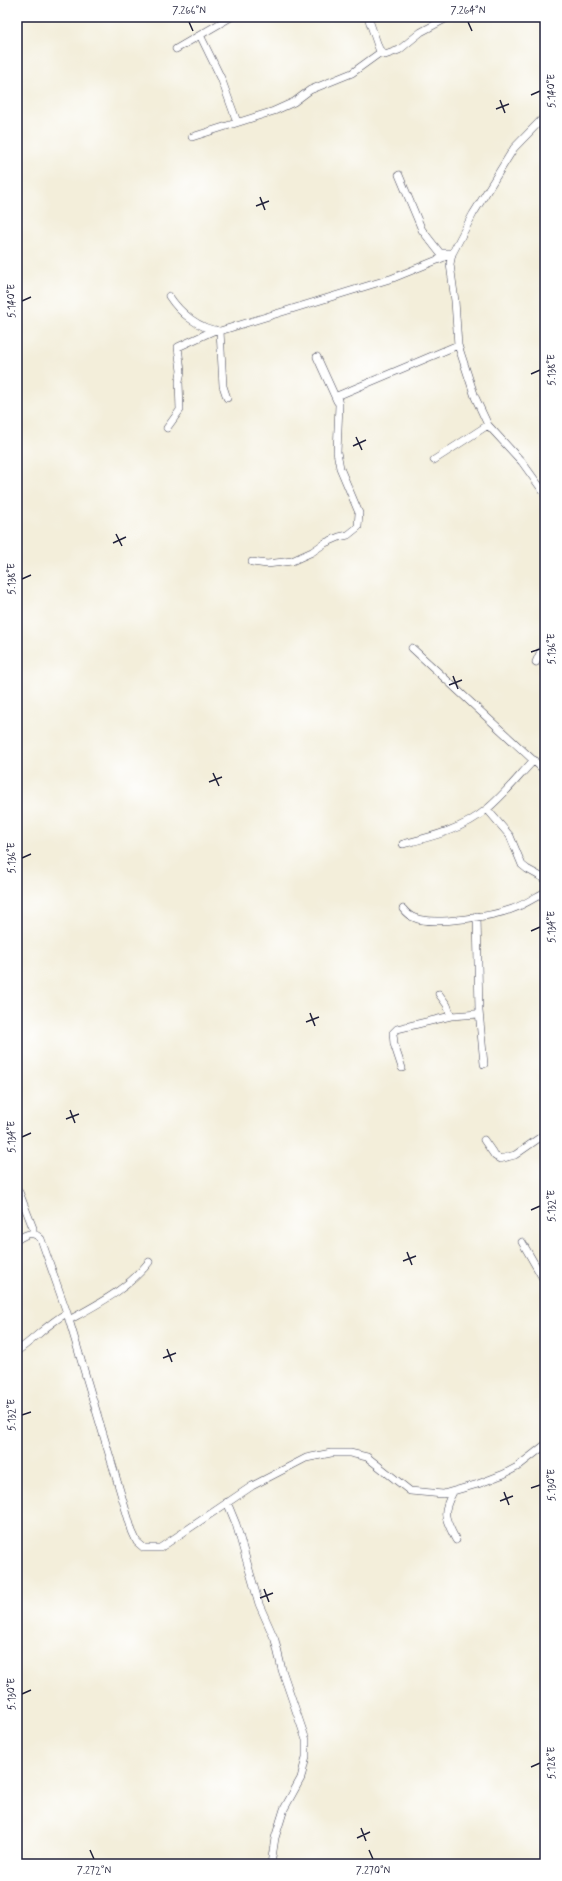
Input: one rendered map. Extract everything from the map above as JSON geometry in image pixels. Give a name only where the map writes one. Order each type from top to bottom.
[{"type":"street","points":[[176,49],[231,17]]},
{"type":"street","points":[[368,17],[381,52]]},
{"type":"street","points":[[192,137],[274,111],[294,102],[310,90],[352,73],[381,52],[389,54],[399,50],[421,32],[449,17]]},
{"type":"street","points":[[200,35],[221,78],[237,122]]},
{"type":"street","points":[[544,490],[522,462],[488,425],[475,397],[458,345],[455,301],[450,264],[452,254],[489,186],[514,148],[545,116]]},
{"type":"street","points":[[399,175],[422,230],[440,253],[452,254]]},
{"type":"street","points":[[167,428],[180,410],[180,371],[178,347],[217,331],[393,278],[452,254]]},
{"type":"street","points":[[169,296],[178,309],[199,325],[217,331]]},
{"type":"street","points":[[217,331],[223,386],[227,398]]},
{"type":"street","points":[[252,562],[276,563],[297,560],[325,543],[348,535],[358,527],[359,513],[340,468],[337,452],[339,405],[337,396],[458,345]]},
{"type":"street","points":[[317,357],[339,405]]},
{"type":"street","points":[[434,460],[488,425]]},
{"type":"street","points":[[412,648],[545,771]]},
{"type":"street","points":[[536,662],[541,651],[545,648]]},
{"type":"street","points":[[402,844],[434,836],[468,822],[488,809],[534,760]]},
{"type":"street","points":[[488,809],[510,836],[522,865],[545,879]]},
{"type":"street","points":[[403,909],[407,914],[415,919],[442,921],[512,909],[545,892]]},
{"type":"street","points":[[477,916],[479,1014],[484,1064]]},
{"type":"street","points":[[439,994],[447,1005],[451,1016]]},
{"type":"street","points":[[402,1068],[394,1044],[393,1033],[397,1029],[451,1016],[479,1014]]},
{"type":"street","points":[[484,1140],[495,1156],[500,1160],[515,1155],[545,1134]]},
{"type":"street","points":[[17,1191],[19,1192],[33,1228],[33,1233]]},
{"type":"street","points":[[17,1240],[27,1234],[33,1233],[41,1239],[68,1316],[117,1485],[132,1531],[137,1542],[144,1548],[160,1548],[227,1502],[286,1467],[306,1458],[331,1453],[350,1453],[367,1457],[410,1491],[428,1494],[453,1492],[504,1474],[516,1467],[545,1445]]},
{"type":"street","points":[[522,1242],[545,1282]]},
{"type":"street","points":[[17,1351],[36,1337],[49,1323],[108,1299],[137,1277],[149,1262]]},
{"type":"street","points":[[453,1492],[446,1506],[445,1514],[447,1522],[456,1540]]},
{"type":"street","points":[[227,1502],[236,1524],[259,1604],[275,1640],[280,1664],[306,1740],[306,1757],[301,1778],[284,1809],[271,1864]]}]
